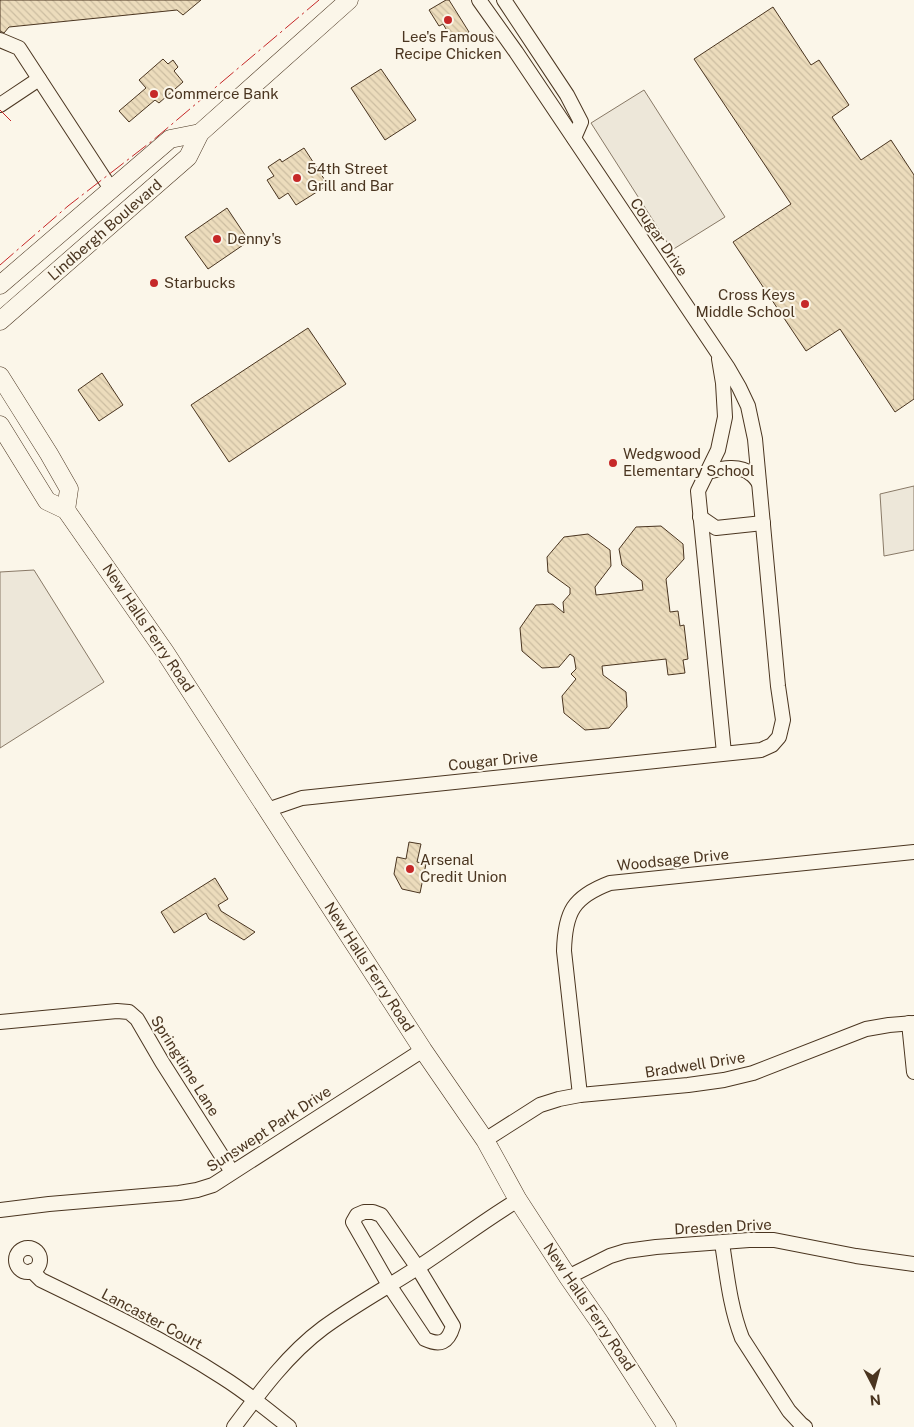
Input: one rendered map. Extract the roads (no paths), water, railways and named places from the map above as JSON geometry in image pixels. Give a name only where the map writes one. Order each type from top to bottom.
[{"type":"main road","name":"Lindbergh Boulevard","points":[[0,321],[188,157],[200,133],[349,0]]},
{"type":"main road","name":"Lindbergh Boulevard","points":[[0,285],[170,139],[200,133]]},
{"type":"main road","points":[[0,376],[69,489],[66,510]]},
{"type":"main road","name":"New Halls Ferry Road","points":[[0,425],[47,501],[66,510],[165,652],[423,1050],[485,1140],[518,1200],[667,1427]]},
{"type":"street","name":"Cougar Drive","points":[[267,810],[302,798],[761,750],[772,745],[779,737],[783,720],[778,686],[755,439],[748,406],[740,387],[718,353],[479,0]]},
{"type":"street","points":[[504,0],[567,95],[581,122],[574,138]]},
{"type":"street","points":[[0,40],[19,48],[111,189]]},
{"type":"street","points":[[0,105],[38,79]]},
{"type":"street","name":"Cougar Drive","points":[[718,353],[723,383],[725,417],[718,450],[698,491],[724,753]]},
{"type":"street","points":[[707,472],[720,469],[742,470],[751,473],[759,483]]},
{"type":"street","points":[[700,517],[716,528],[763,523]]},
{"type":"street","name":"Woodsage Drive","points":[[580,1095],[564,951],[565,932],[570,913],[582,898],[597,888],[610,883],[914,852]]},
{"type":"street","name":"Springtime Lane","points":[[0,1022],[117,1011],[129,1012],[137,1019],[232,1172]]},
{"type":"street","points":[[912,1023],[914,1072]]},
{"type":"street","name":"Bradwell Drive","points":[[485,1140],[540,1105],[559,1099],[580,1095],[724,1080],[753,1073],[866,1029],[912,1023]]},
{"type":"street","name":"Sunswept Park Drive","points":[[0,1210],[179,1193],[213,1185],[423,1050]]},
{"type":"street","points":[[234,1427],[254,1399],[300,1348],[323,1328],[418,1268],[488,1218],[518,1200]]},
{"type":"street","points":[[364,1212],[373,1212],[381,1215],[418,1268],[453,1326],[445,1341],[434,1343],[425,1339],[389,1285],[352,1222],[357,1215],[364,1212]]},
{"type":"street","name":"Dresden Drive","points":[[568,1277],[610,1256],[626,1251],[749,1240],[774,1240],[856,1256],[914,1264]]},
{"type":"street","points":[[722,1243],[730,1295],[742,1338],[789,1411],[805,1427]]},
{"type":"street","name":"Lancaster Court","points":[[32,1271],[41,1280],[113,1314],[190,1357],[254,1399],[289,1427]]},
{"type":"place","name":"Lee's Famous Recipe Chicken","points":[[448,20]]},
{"type":"place","name":"Commerce Bank","points":[[154,94]]},
{"type":"place","name":"54th Street Grill and Bar","points":[[297,178]]},
{"type":"place","name":"Denny's","points":[[217,239]]},
{"type":"place","name":"Starbucks","points":[[154,283]]},
{"type":"place","name":"Cross Keys Middle School","points":[[805,304]]},
{"type":"place","name":"Wedgwood Elementary School","points":[[613,463]]},
{"type":"place","name":"Arsenal Credit Union","points":[[410,869]]}]
